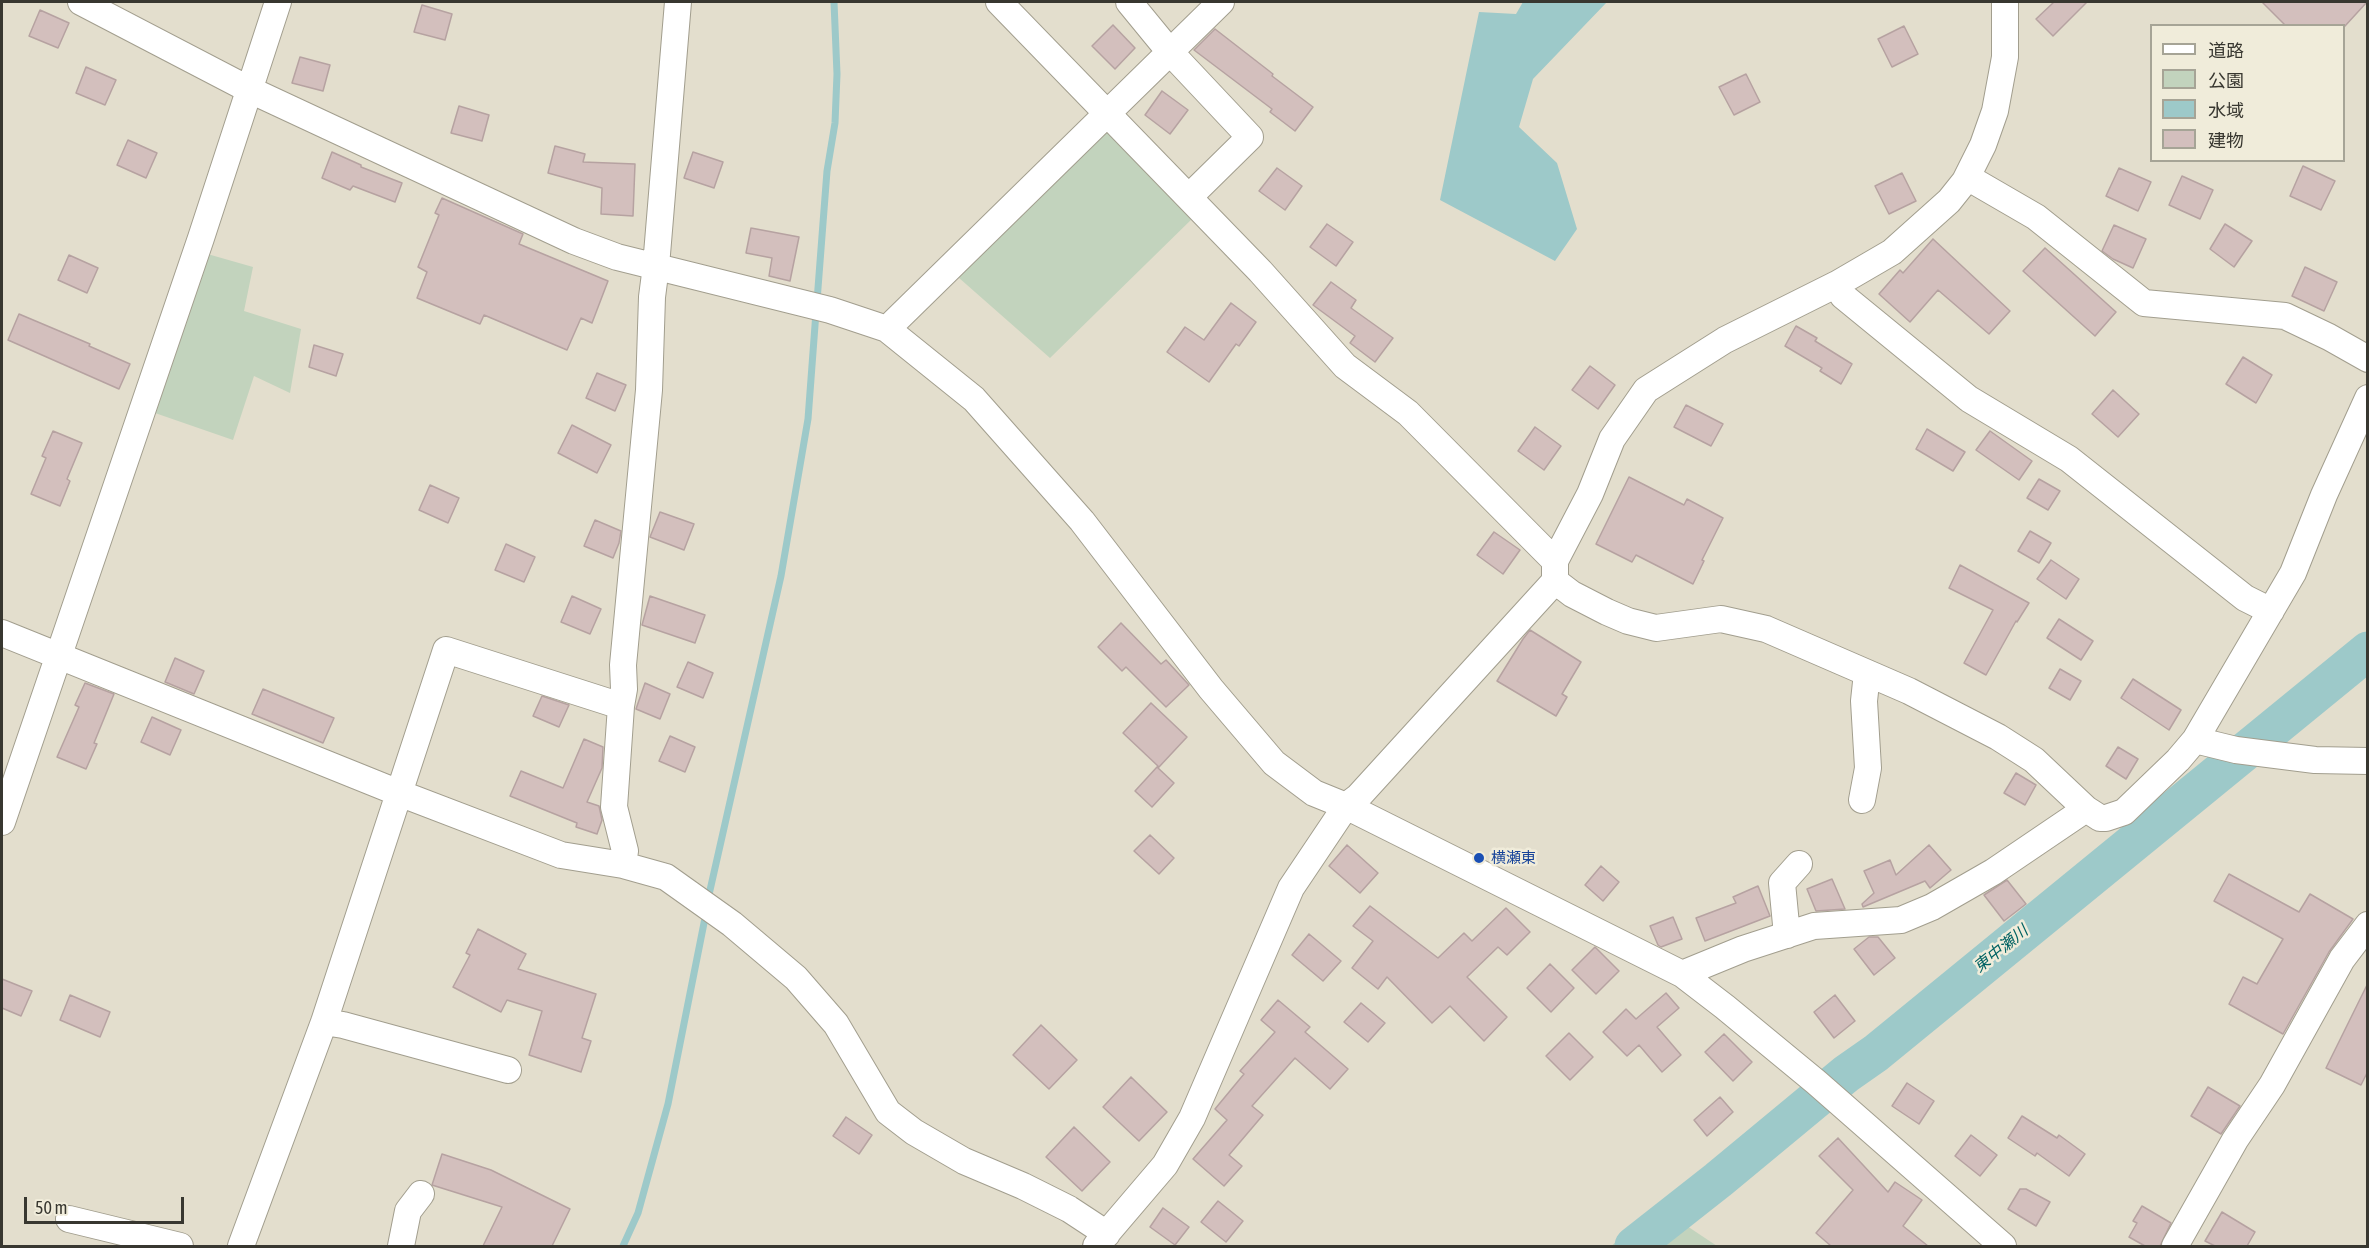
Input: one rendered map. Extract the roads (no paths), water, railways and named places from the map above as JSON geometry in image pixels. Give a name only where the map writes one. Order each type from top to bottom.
[{"type":"street","points":[[2,822],[201,238],[278,2]]},
{"type":"street","points":[[623,866],[625,851],[614,807],[624,689],[623,665],[649,390],[652,297],[678,2]]},
{"type":"street","points":[[999,2],[1260,271],[1345,366],[1408,413],[1555,571],[1572,594],[1628,621],[1656,627],[1721,619],[1766,629],[1909,691],[1998,737],[2034,760],[2086,809],[2100,818],[2124,812],[2178,760],[2194,740],[2293,573],[2324,495],[2367,398]]},
{"type":"street","points":[[1129,2],[1170,52],[1250,138],[1189,197]]},
{"type":"street","points":[[887,329],[1221,2]]},
{"type":"street","points":[[2,633],[399,793],[561,855],[623,866],[666,877],[719,915],[796,978],[836,1024],[888,1112],[914,1132],[964,1161],[1069,1209],[1101,1240],[1166,1165],[1192,1118],[1292,888],[1346,806],[1358,797],[1555,571],[1612,439],[1646,390],[1725,340],[1837,284],[1892,252],[1949,201],[1967,177],[1983,145],[1995,111],[2005,57],[2005,2]]},
{"type":"street","points":[[90,4],[248,89],[574,241],[617,257],[830,310],[887,329],[974,399],[1082,521],[1211,689],[1274,763],[1314,793],[1346,806],[1682,974],[1825,1090],[2003,1246]]},
{"type":"street","points":[[1967,177],[2036,217],[2144,303],[2285,315],[2367,359]]},
{"type":"street","points":[[1837,284],[1843,296],[1969,399],[2069,459],[2246,598],[2271,611]]},
{"type":"street","points":[[241,1246],[324,1022],[446,650],[621,706]]},
{"type":"street","points":[[1862,800],[1868,768],[1864,701],[1867,673]]},
{"type":"street","points":[[2194,740],[2244,751],[2315,760],[2367,761]]},
{"type":"street","points":[[1682,974],[1743,949],[1814,926],[1900,920],[1932,908],[1993,872],[2086,809]]},
{"type":"street","points":[[1787,935],[1782,883],[1799,864]]},
{"type":"street","points":[[2175,1246],[2235,1140],[2272,1085],[2342,959],[2367,925]]},
{"type":"street","points":[[324,1022],[343,1025],[508,1070]]},
{"type":"street","points":[[401,1246],[408,1211],[422,1194]]},
{"type":"street","points":[[69,1219],[180,1246]]},
{"type":"water","points":[[1523,2],[1607,2],[1533,79],[1519,127],[1557,163],[1577,229],[1555,261],[1440,200],[1479,12],[1516,14]]},
{"type":"waterway","points":[[817,301],[827,171],[835,123],[837,74],[834,2]]},
{"type":"waterway","points":[[708,899],[781,576],[808,419],[816,312]]},
{"type":"waterway","name":"東中瀬川","points":[[1634,1246],[1846,1074],[1876,1053],[2368,651]]},
{"type":"waterway","points":[[623,1246],[638,1213],[668,1104],[706,913]]},
{"type":"place","name":"横瀬東","points":[[1479,858]]}]
